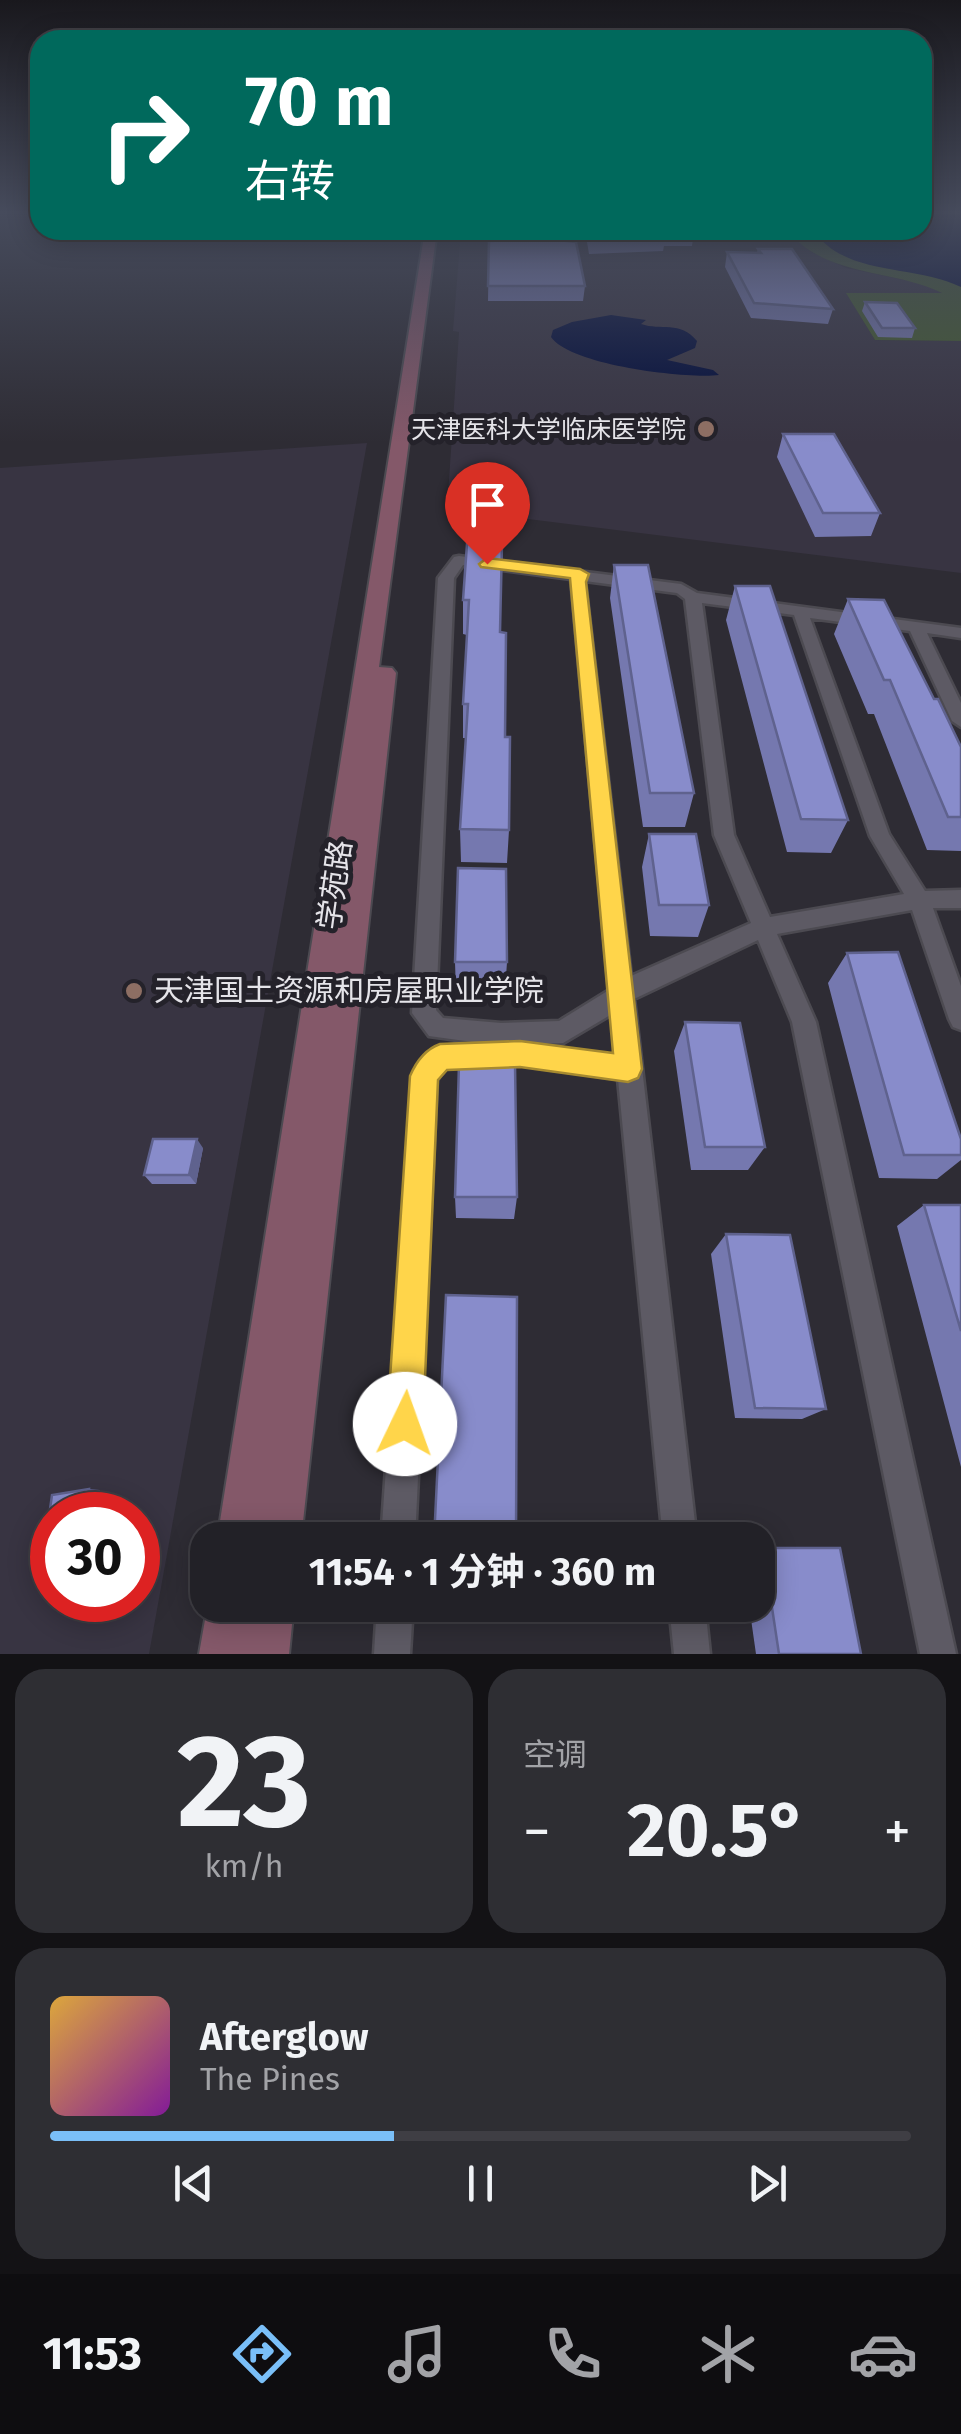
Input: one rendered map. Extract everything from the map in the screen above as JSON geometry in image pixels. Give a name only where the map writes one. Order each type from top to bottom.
[{"type":"street","name":"学苑路","points":[[243,1522],[426,289]]},
{"type":"street","name":"学苑路","points":[[280,1522],[428,289]]},
{"type":"street","points":[[961,633],[694,597],[681,589],[580,574],[459,560],[446,578],[424,1013],[437,1028],[501,1034],[563,1032],[620,995],[763,926],[918,900],[961,899]]},
{"type":"street","points":[[580,574],[620,995],[678,1522]]},
{"type":"street","points":[[694,597],[724,835],[804,1022],[938,1654]]},
{"type":"street","points":[[800,611],[880,836],[918,900],[961,1019]]},
{"type":"street","points":[[916,627],[961,721]]},
{"type":"street","points":[[399,1522],[424,1076],[440,1057],[520,1054],[628,1069]]},
{"type":"street","points":[[224,1654],[229,1622]]},
{"type":"street","points":[[264,1654],[268,1622]]},
{"type":"street","points":[[392,1654],[394,1622]]},
{"type":"street","points":[[689,1622],[692,1654]]},
{"type":"shaded area","name":"天津医科大学临床医学院","points":[[456,289],[934,289],[944,294],[847,294],[875,340],[961,341],[961,573],[447,509],[459,332],[453,331]]},
{"type":"shaded area","points":[[611,315],[646,320],[641,324],[648,326],[684,330],[697,341],[695,348],[667,360],[713,370],[719,375],[629,368],[580,355],[551,337],[553,330],[572,322]]},
{"type":"shaded area","name":"天津国土资源和房屋职业学院","points":[[367,443],[160,1593],[160,1492],[30,1492],[30,1622],[155,1622],[149,1654],[0,1654],[0,468]]},
{"type":"green space","points":[[932,289],[961,289],[961,341],[875,340],[846,293],[942,293]]},
{"type":"building","points":[[747,289],[819,289],[833,309],[754,303]]},
{"type":"building","points":[[865,302],[897,303],[915,328],[882,328]]},
{"type":"building","points":[[783,434],[834,434],[880,513],[823,513]]},
{"type":"building","points":[[467,544],[502,544],[500,632],[506,633],[509,830],[460,829],[468,704],[463,704],[469,600],[463,600]]},
{"type":"building","points":[[614,565],[648,565],[694,793],[650,793]]},
{"type":"building","points":[[735,586],[770,586],[848,820],[801,819]]},
{"type":"building","points":[[848,599],[884,600],[934,699],[938,699],[961,747],[961,817],[948,817],[890,680],[884,680]]},
{"type":"building","points":[[649,834],[696,834],[709,905],[659,905]]},
{"type":"building","points":[[458,868],[506,869],[507,962],[455,962]]},
{"type":"building","points":[[898,952],[961,1139],[961,1155],[904,1155],[847,953]]},
{"type":"building","points":[[685,1022],[740,1023],[765,1147],[705,1147]]},
{"type":"building","points":[[459,1064],[515,1064],[517,1197],[455,1197]]},
{"type":"building","points":[[153,1139],[197,1139],[189,1175],[144,1175]]},
{"type":"building","points":[[924,1205],[961,1205],[961,1331]]},
{"type":"building","points":[[726,1234],[790,1235],[826,1409],[755,1408]]},
{"type":"building","points":[[446,1295],[517,1297],[516,1522],[435,1522]]},
{"type":"building","points":[[775,1548],[840,1548],[861,1654],[779,1654],[774,1622]]},
{"type":"place","name":"天津医科大学临床医学院","points":[[706,429]]},
{"type":"place","name":"天津国土资源和房屋职业学院","points":[[134,991]]},
{"type":"route","points":[[405,1424],[424,1076],[440,1057],[520,1054],[628,1069],[580,574],[487,564]]}]
